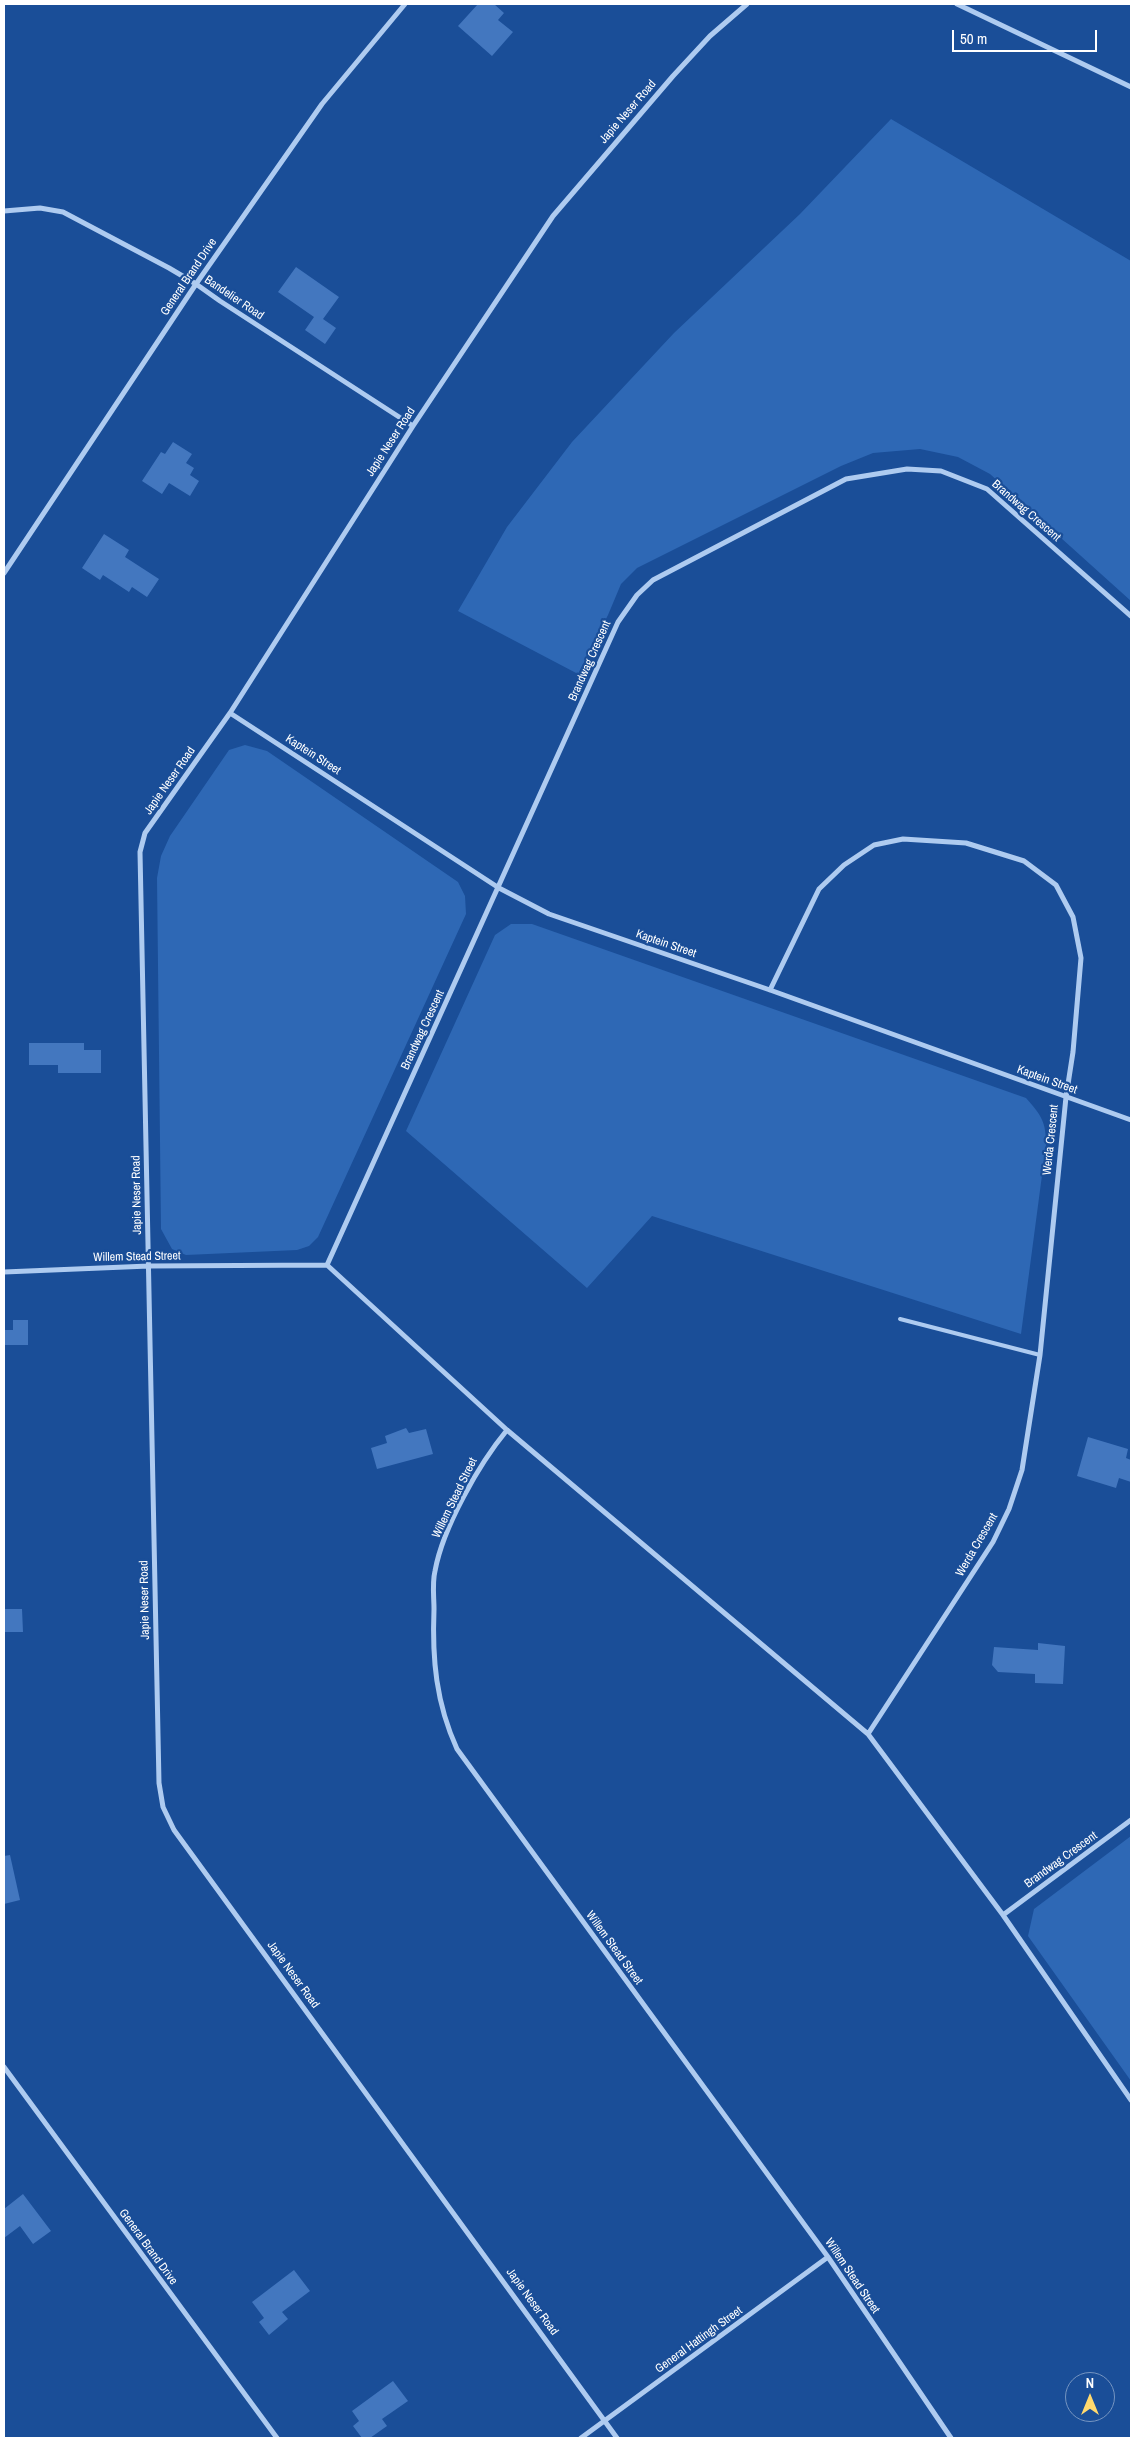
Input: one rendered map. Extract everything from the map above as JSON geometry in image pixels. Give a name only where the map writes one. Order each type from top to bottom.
[{"type":"street","name":"General Brand Drive","points":[[4,572],[196,284],[322,104],[405,4]]},
{"type":"street","name":"Japie Neser Road","points":[[618,2438],[174,1830],[163,1807],[159,1783],[140,852],[145,833],[230,713],[413,426],[553,216],[673,76],[710,36],[747,4]]},
{"type":"street","points":[[956,4],[1131,87]]},
{"type":"street","name":"Bandelier Road","points":[[4,211],[40,208],[64,212],[196,284],[220,302],[413,426]]},
{"type":"street","name":"Brandwag Crescent","points":[[327,1265],[618,622],[637,595],[653,580],[846,479],[907,469],[941,471],[987,489],[1131,616]]},
{"type":"street","name":"Kaptein Street","points":[[230,713],[499,888],[549,914],[770,990],[1131,1120]]},
{"type":"street","name":"Werda Crescent","points":[[770,990],[819,889],[844,865],[874,845],[903,839],[966,843],[1024,862],[1056,885],[1073,917],[1081,958],[1073,1052],[1066,1097],[1040,1355],[1022,1470],[1008,1510],[993,1542],[868,1734]]},
{"type":"street","points":[[327,1265],[507,1430],[868,1734],[1003,1915],[1131,2100]]},
{"type":"street","name":"Willem Stead Street","points":[[4,1272],[149,1266],[327,1265]]},
{"type":"street","name":"Willem Stead Street","points":[[507,1430],[488,1454],[450,1527],[435,1571],[434,1670],[445,1722],[457,1749],[828,2257],[950,2438]]},
{"type":"street","name":"Brandwag Crescent","points":[[1003,1915],[1131,1820]]},
{"type":"street","name":"General Brand Drive","points":[[4,2067],[277,2438]]},
{"type":"street","name":"General Hattingh Street","points":[[581,2438],[828,2257]]},
{"type":"lane","points":[[900,1319],[1040,1355]]},
{"type":"shaded area","points":[[891,119],[1131,261],[1131,601],[990,474],[958,457],[920,449],[873,453],[841,466],[637,568],[621,584],[608,615],[578,674],[458,611],[507,527],[572,442],[674,333],[800,214]]},
{"type":"shaded area","points":[[245,745],[267,751],[458,882],[465,896],[466,914],[318,1237],[309,1246],[297,1250],[186,1255],[172,1249],[161,1229],[157,878],[161,856],[170,836],[229,750]]},
{"type":"shaded area","points":[[511,924],[532,924],[1026,1098],[1042,1120],[1046,1145],[1021,1334],[652,1216],[587,1288],[406,1131],[495,935]]},
{"type":"shaded area","points":[[1131,1836],[1131,2081],[1028,1936],[1034,1909]]},
{"type":"building","points":[[478,4],[494,4],[504,13],[498,20],[513,32],[492,56],[458,26]]},
{"type":"building","points":[[296,267],[339,297],[323,319],[336,328],[325,344],[305,330],[314,317],[278,292]]},
{"type":"building","points":[[173,442],[192,454],[186,463],[194,468],[190,475],[199,481],[190,496],[169,483],[162,494],[142,481],[161,452],[165,454]]},
{"type":"building","points":[[104,534],[129,550],[125,557],[159,579],[147,597],[132,587],[129,592],[103,575],[100,580],[82,568]]},
{"type":"building","points":[[29,1043],[84,1043],[84,1050],[101,1050],[101,1073],[58,1073],[58,1065],[29,1065]]},
{"type":"building","points":[[13,1320],[28,1320],[28,1345],[4,1345],[4,1330],[13,1330]]},
{"type":"building","points":[[406,1428],[409,1433],[426,1429],[433,1454],[377,1469],[371,1448],[387,1443],[385,1436]]},
{"type":"building","points":[[1088,1437],[1128,1449],[1126,1458],[1131,1460],[1131,1482],[1119,1478],[1116,1488],[1077,1476]]},
{"type":"building","points":[[4,1609],[22,1609],[23,1632],[4,1632]]},
{"type":"building","points":[[1038,1643],[1065,1646],[1063,1684],[1035,1683],[1035,1674],[998,1672],[992,1665],[994,1647],[1038,1650]]},
{"type":"building","points":[[10,1855],[20,1900],[4,1904],[4,1856]]},
{"type":"building","points":[[23,2194],[51,2231],[33,2244],[20,2226],[4,2238],[4,2209]]},
{"type":"building","points":[[294,2270],[310,2291],[282,2312],[288,2319],[269,2335],[259,2322],[264,2318],[252,2302]]},
{"type":"building","points":[[393,2381],[408,2401],[382,2419],[387,2426],[370,2438],[362,2438],[353,2426],[359,2421],[352,2411]]}]
